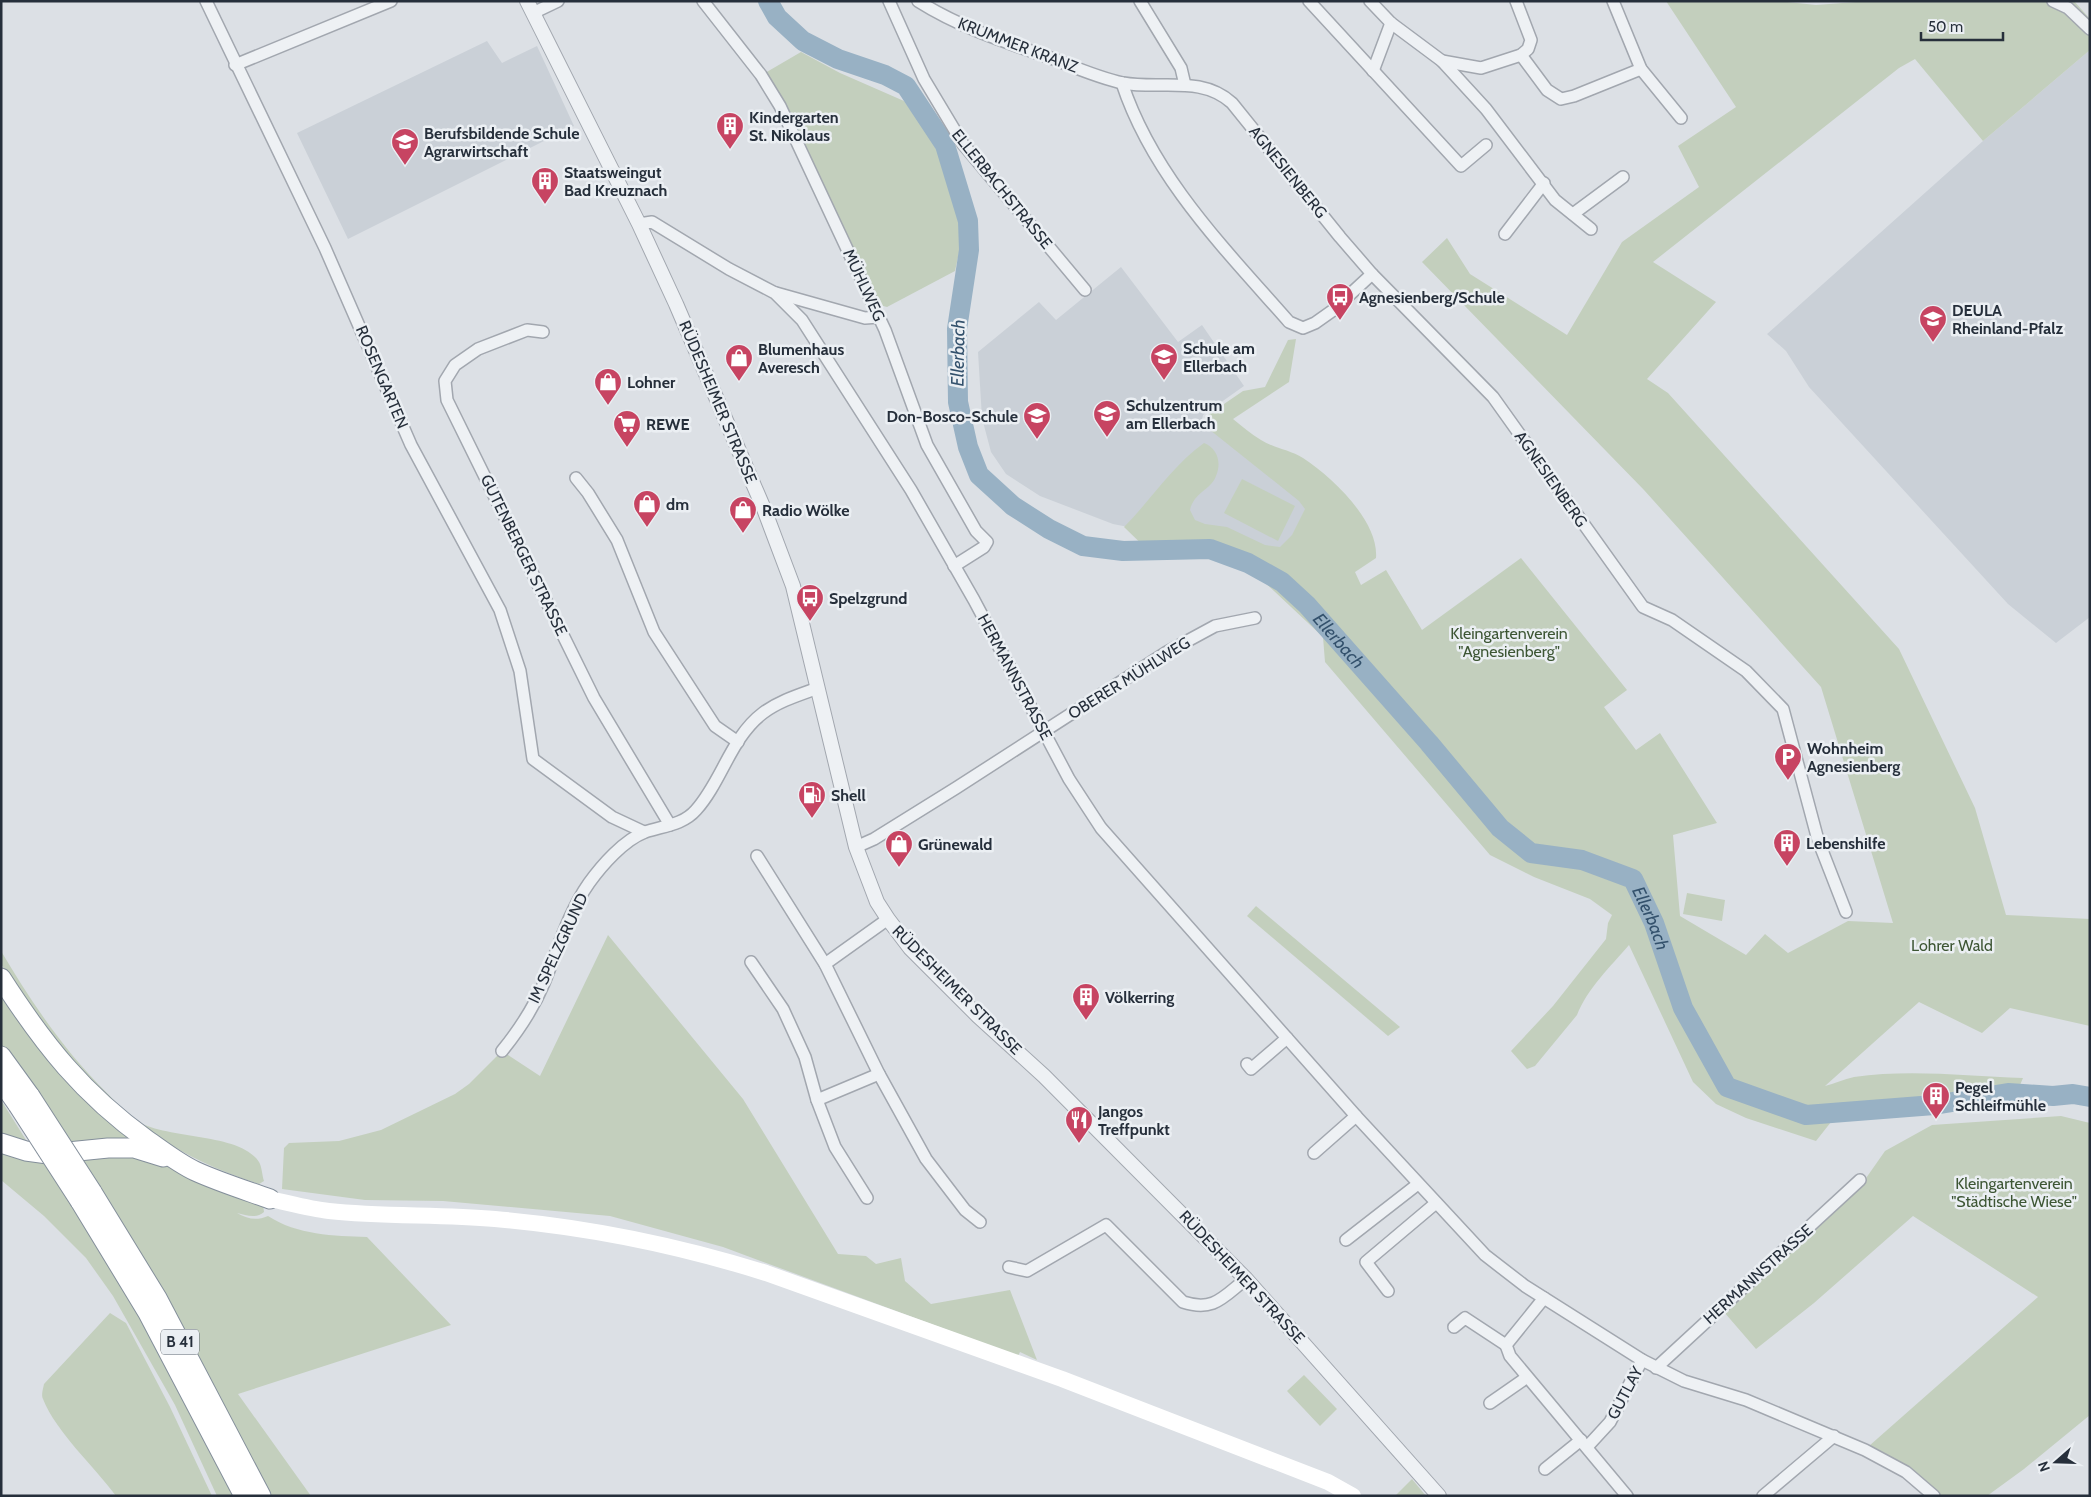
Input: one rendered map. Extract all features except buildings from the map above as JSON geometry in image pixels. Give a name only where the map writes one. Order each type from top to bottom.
[{"type":"highway","points":[[1,978],[49,1049],[84,1089],[117,1118],[176,1160],[196,1171],[270,1199]]},
{"type":"highway","name":"B 41","points":[[1,1056],[24,1100],[86,1196],[158,1298],[261,1496]]},
{"type":"highway","name":"B 41","points":[[1,1081],[24,1100]]},
{"type":"highway","points":[[1,1143],[26,1151],[48,1154],[108,1148],[134,1148],[176,1160]]},
{"type":"highway","name":"B 41","points":[[86,1196],[244,1496]]},
{"type":"main road","points":[[270,1199],[328,1211],[493,1219],[556,1225],[626,1236],[717,1258],[1062,1379],[1328,1482],[1353,1496]]},
{"type":"street","name":"ROSENGARTEN","points":[[206,1],[325,248],[411,446],[500,610],[520,671],[533,759],[612,817],[644,832]]},
{"type":"street","points":[[235,64],[376,4],[390,1]]},
{"type":"street","points":[[530,7],[558,1]]},
{"type":"street","name":"MÜHLWEG","points":[[703,1],[761,75],[780,106],[879,317],[927,445],[976,531],[987,542],[984,547],[954,566]]},
{"type":"street","name":"ELLERBACHSTRASSE","points":[[889,1],[924,78],[963,144],[1085,290]]},
{"type":"street","name":"KRUMMER KRANZ","points":[[918,1],[943,16],[987,35],[1122,83]]},
{"type":"street","points":[[1140,1],[1181,68],[1184,85]]},
{"type":"street","points":[[1310,1],[1461,166],[1486,145]]},
{"type":"street","points":[[1370,1],[1391,23],[1442,61],[1486,109],[1555,200],[1591,229]]},
{"type":"street","points":[[1442,61],[1481,68],[1521,56],[1528,49],[1531,40],[1516,1]]},
{"type":"street","points":[[1613,1],[1641,69],[1681,118]]},
{"type":"street","points":[[2052,1],[2068,8],[2090,29]]},
{"type":"street","name":"RÜDESHEIMER STRASSE","points":[[530,7],[639,224],[676,304],[764,509],[793,586],[856,847],[870,888],[888,919],[910,948],[1050,1083],[1246,1279],[1438,1495]]},
{"type":"street","points":[[1373,71],[1391,23]]},
{"type":"street","points":[[1521,56],[1547,90],[1561,99],[1574,96],[1641,69]]},
{"type":"street","points":[[1122,83],[1130,108],[1151,150],[1175,187],[1203,225],[1289,322],[1303,328],[1315,323],[1332,311],[1372,274]]},
{"type":"street","name":"AGNESIENBERG","points":[[1122,83],[1145,86],[1203,86],[1215,91],[1232,103],[1372,274],[1493,397],[1643,607],[1672,620],[1746,671],[1783,709],[1818,840],[1846,912]]},
{"type":"street","points":[[1572,214],[1623,177]]},
{"type":"street","points":[[1505,234],[1544,184]]},
{"type":"street","name":"HERMANNSTRASSE","points":[[639,224],[652,222],[729,269],[775,293],[864,318],[879,317]]},
{"type":"street","name":"HERMANNSTRASSE","points":[[775,293],[802,320],[911,490],[1069,779],[1101,828],[1356,1116],[1485,1255],[1544,1298],[1656,1368],[1684,1381],[1756,1403],[1834,1436],[1906,1472],[1934,1496]]},
{"type":"street","name":"GUTENBERGER STRASSE","points":[[543,332],[527,330],[478,349],[460,359],[445,382],[448,400],[594,698],[670,825]]},
{"type":"street","points":[[576,478],[588,493],[617,540],[654,632],[715,726],[738,742]]},
{"type":"street","name":"OBERER MÜHLWEG","points":[[856,847],[874,839],[1161,656],[1208,630],[1223,624],[1255,618]]},
{"type":"street","name":"IM SPELZGRUND","points":[[502,1051],[522,1024],[539,992],[572,913],[590,882],[619,851],[644,832],[685,819],[698,808],[738,742],[751,724],[763,713],[788,699],[818,688]]},
{"type":"street","points":[[757,856],[825,964],[878,1074],[926,1159],[965,1210],[980,1222]]},
{"type":"street","points":[[825,964],[888,919]]},
{"type":"street","points":[[751,962],[786,1017],[806,1057],[816,1100],[835,1147],[867,1198]]},
{"type":"street","points":[[1247,1064],[1251,1069],[1287,1038]]},
{"type":"street","points":[[816,1100],[878,1074]]},
{"type":"street","points":[[1314,1153],[1356,1116]]},
{"type":"street","name":"HERMANNSTRASSE","points":[[1656,1368],[1860,1180]]},
{"type":"street","points":[[1346,1240],[1418,1184]]},
{"type":"street","points":[[1388,1291],[1366,1262],[1436,1203]]},
{"type":"street","points":[[1009,1267],[1027,1271],[1106,1225],[1183,1302],[1198,1306],[1214,1305],[1246,1279]]},
{"type":"street","points":[[1506,1345],[1544,1298]]},
{"type":"street","points":[[1454,1327],[1465,1318],[1506,1345],[1510,1356],[1526,1378],[1584,1443],[1627,1496]]},
{"type":"street","name":"GUTLAY","points":[[1545,1469],[1584,1443],[1610,1422],[1642,1360]]},
{"type":"street","points":[[1490,1403],[1526,1378]]},
{"type":"street","points":[[1763,1496],[1834,1436]]},
{"type":"shaded area","name":"Berufsbildende Schule Agrarwirtschaft","points":[[487,41],[502,63],[537,46],[574,126],[348,239],[297,133]]},
{"type":"shaded area","name":"DEULA Rheinland-Pfalz","points":[[2090,50],[2090,617],[2056,643],[2008,604],[1809,387],[1786,351],[1767,334],[1983,141]]},
{"type":"shaded area","name":"Schulzentrum am Ellerbach","points":[[1121,267],[1178,342],[1202,325],[1244,386],[1203,415],[1201,424],[1341,497],[1292,583],[1194,540],[1113,524],[1040,496],[1006,474],[991,452],[982,418],[978,352],[1039,302],[1056,320]]},
{"type":"green space","points":[[1666,1],[1777,1],[1816,5],[1869,1],[2074,1],[2090,19],[2090,50],[1983,141],[1915,59],[1899,68],[1653,262],[1716,302],[1647,379],[1668,393],[1899,649],[1975,808],[2006,915],[2090,919],[2090,1026],[2010,1008],[1982,1033],[1919,1002],[1825,1086],[1854,1077],[1896,1074],[2023,1078],[2014,1099],[1831,1122],[1816,1141],[1746,1118],[1716,1104],[1693,1082],[1629,945],[1593,987],[1577,1015],[1535,1066],[1527,1069],[1511,1051],[1553,1006],[1606,939],[1608,923],[1612,915],[1590,899],[1534,877],[1490,855],[1325,662],[1323,637],[1258,576],[1212,556],[1194,552],[1157,559],[1124,527],[1172,472],[1204,443],[1212,448],[1217,456],[1218,471],[1214,481],[1192,504],[1190,510],[1195,520],[1205,524],[1227,527],[1265,545],[1280,547],[1292,535],[1305,509],[1299,501],[1205,426],[1205,417],[1243,391],[1265,387],[1288,340],[1296,339],[1289,382],[1233,419],[1261,440],[1293,453],[1315,466],[1352,501],[1370,529],[1375,544],[1376,558],[1355,572],[1361,585],[1386,570],[1422,630],[1521,558],[1627,690],[1604,707],[1636,750],[1660,733],[1717,823],[1673,835],[1680,916],[1746,955],[1765,934],[1788,953],[1848,921],[1893,923],[1821,687],[1644,490],[1422,262],[1447,238],[1470,274],[1567,335],[1622,242],[1699,187],[1678,146],[1736,107]]},
{"type":"green space","points":[[801,52],[840,73],[904,101],[924,128],[947,168],[962,239],[955,271],[887,307],[876,304],[765,73]]},
{"type":"green space","points":[[1242,479],[1295,506],[1278,541],[1224,513]]},
{"type":"green space","points":[[1687,893],[1725,900],[1722,921],[1683,914]]},
{"type":"green space","points":[[1256,906],[1400,1027],[1388,1036],[1247,916]]},
{"type":"green space","points":[[608,935],[743,1099],[838,1254],[866,1256],[876,1264],[901,1258],[905,1281],[931,1304],[1010,1290],[1037,1360],[1020,1352],[1018,1356],[723,1247],[610,1216],[443,1201],[365,1200],[282,1189],[284,1148],[289,1143],[339,1141],[381,1130],[455,1094],[469,1084],[502,1051],[540,1076]]},
{"type":"green space","points":[[1,951],[37,1008],[63,1044],[92,1078],[128,1114],[135,1120],[148,1126],[164,1131],[219,1141],[249,1152],[259,1162],[264,1181],[259,1184],[231,1174],[181,1151],[157,1137],[135,1121],[113,1103],[72,1063],[53,1040],[1,964]]},
{"type":"green space","points":[[1,989],[135,1137],[132,1144],[72,1149],[1,1048]]},
{"type":"green space","points":[[1,1100],[31,1148],[1,1140]]},
{"type":"green space","name":"Kleingartenverein \"Städtische Wiese\"","points":[[2061,1116],[2090,1123],[2090,1415],[2024,1469],[1987,1496],[1941,1496],[1915,1472],[1869,1446],[2038,1297],[1913,1216],[1814,1303],[1756,1349],[1724,1312],[1864,1181],[1885,1151],[1932,1125]]},
{"type":"green space","points":[[1,1149],[146,1154],[263,1204],[264,1212],[261,1214],[251,1216],[237,1213],[245,1217],[256,1219],[268,1216],[303,1231],[367,1237],[451,1325],[238,1394],[311,1496],[217,1496],[175,1405],[113,1296],[86,1258],[44,1216],[1,1180]]},
{"type":"green space","points":[[110,1313],[126,1323],[170,1407],[212,1496],[116,1496],[66,1436],[49,1411],[42,1397],[44,1384]]},
{"type":"green space","points":[[1304,1375],[1337,1409],[1320,1426],[1287,1391]]},
{"type":"green space","points":[[1412,1479],[1426,1496],[1395,1496]]},
{"type":"waterway","name":"Ellerbach","points":[[768,1],[777,17],[803,41],[838,59],[885,75],[906,86],[945,145],[968,221],[969,250],[957,329],[958,402],[968,447],[979,475],[1013,506],[1049,529],[1083,546],[1123,551],[1210,549],[1248,563],[1282,582],[1307,605],[1429,743],[1500,828],[1531,853],[1582,860],[1633,879],[1654,923],[1683,1008],[1727,1087],[1806,1115],[1934,1105],[2008,1093],[2053,1096],[2073,1094],[2090,1097]]},
{"type":"place","name":"Kindergarten St. Nikolaus","points":[[730,150]]},
{"type":"place","name":"Berufsbildende Schule Agrarwirtschaft","points":[[405,166]]},
{"type":"place","name":"Staatsweingut Bad Kreuznach","points":[[545,205]]},
{"type":"place","name":"Agnesienberg/Schule","points":[[1340,321]]},
{"type":"place","name":"DEULA Rheinland-Pfalz","points":[[1933,343]]},
{"type":"place","name":"Schule am Ellerbach","points":[[1164,381]]},
{"type":"place","name":"Blumenhaus Averesch","points":[[739,382]]},
{"type":"place","name":"Lohner","points":[[608,406]]},
{"type":"place","name":"Schulzentrum am Ellerbach","points":[[1107,438]]},
{"type":"place","name":"Don-Bosco-Schule","points":[[1037,440]]},
{"type":"place","name":"REWE","points":[[627,448]]},
{"type":"place","name":"dm","points":[[647,528]]},
{"type":"place","name":"Radio Wölke","points":[[743,534]]},
{"type":"place","name":"Spelzgrund","points":[[810,622]]},
{"type":"place","name":"Wohnheim Agnesienberg","points":[[1788,781]]},
{"type":"place","name":"Shell","points":[[812,819]]},
{"type":"place","name":"Lebenshilfe","points":[[1787,867]]},
{"type":"place","name":"Grünewald","points":[[899,868]]},
{"type":"place","name":"Völkerring","points":[[1086,1021]]},
{"type":"place","name":"Pegel Schleifmühle","points":[[1936,1120]]},
{"type":"place","name":"Jangos Treffpunkt","points":[[1079,1144]]},
{"type":"park label","name":"Kleingartenverein \"Agnesienberg\"","points":[[1509,642]]},
{"type":"park label","name":"Lohrer Wald","points":[[1952,945]]}]
